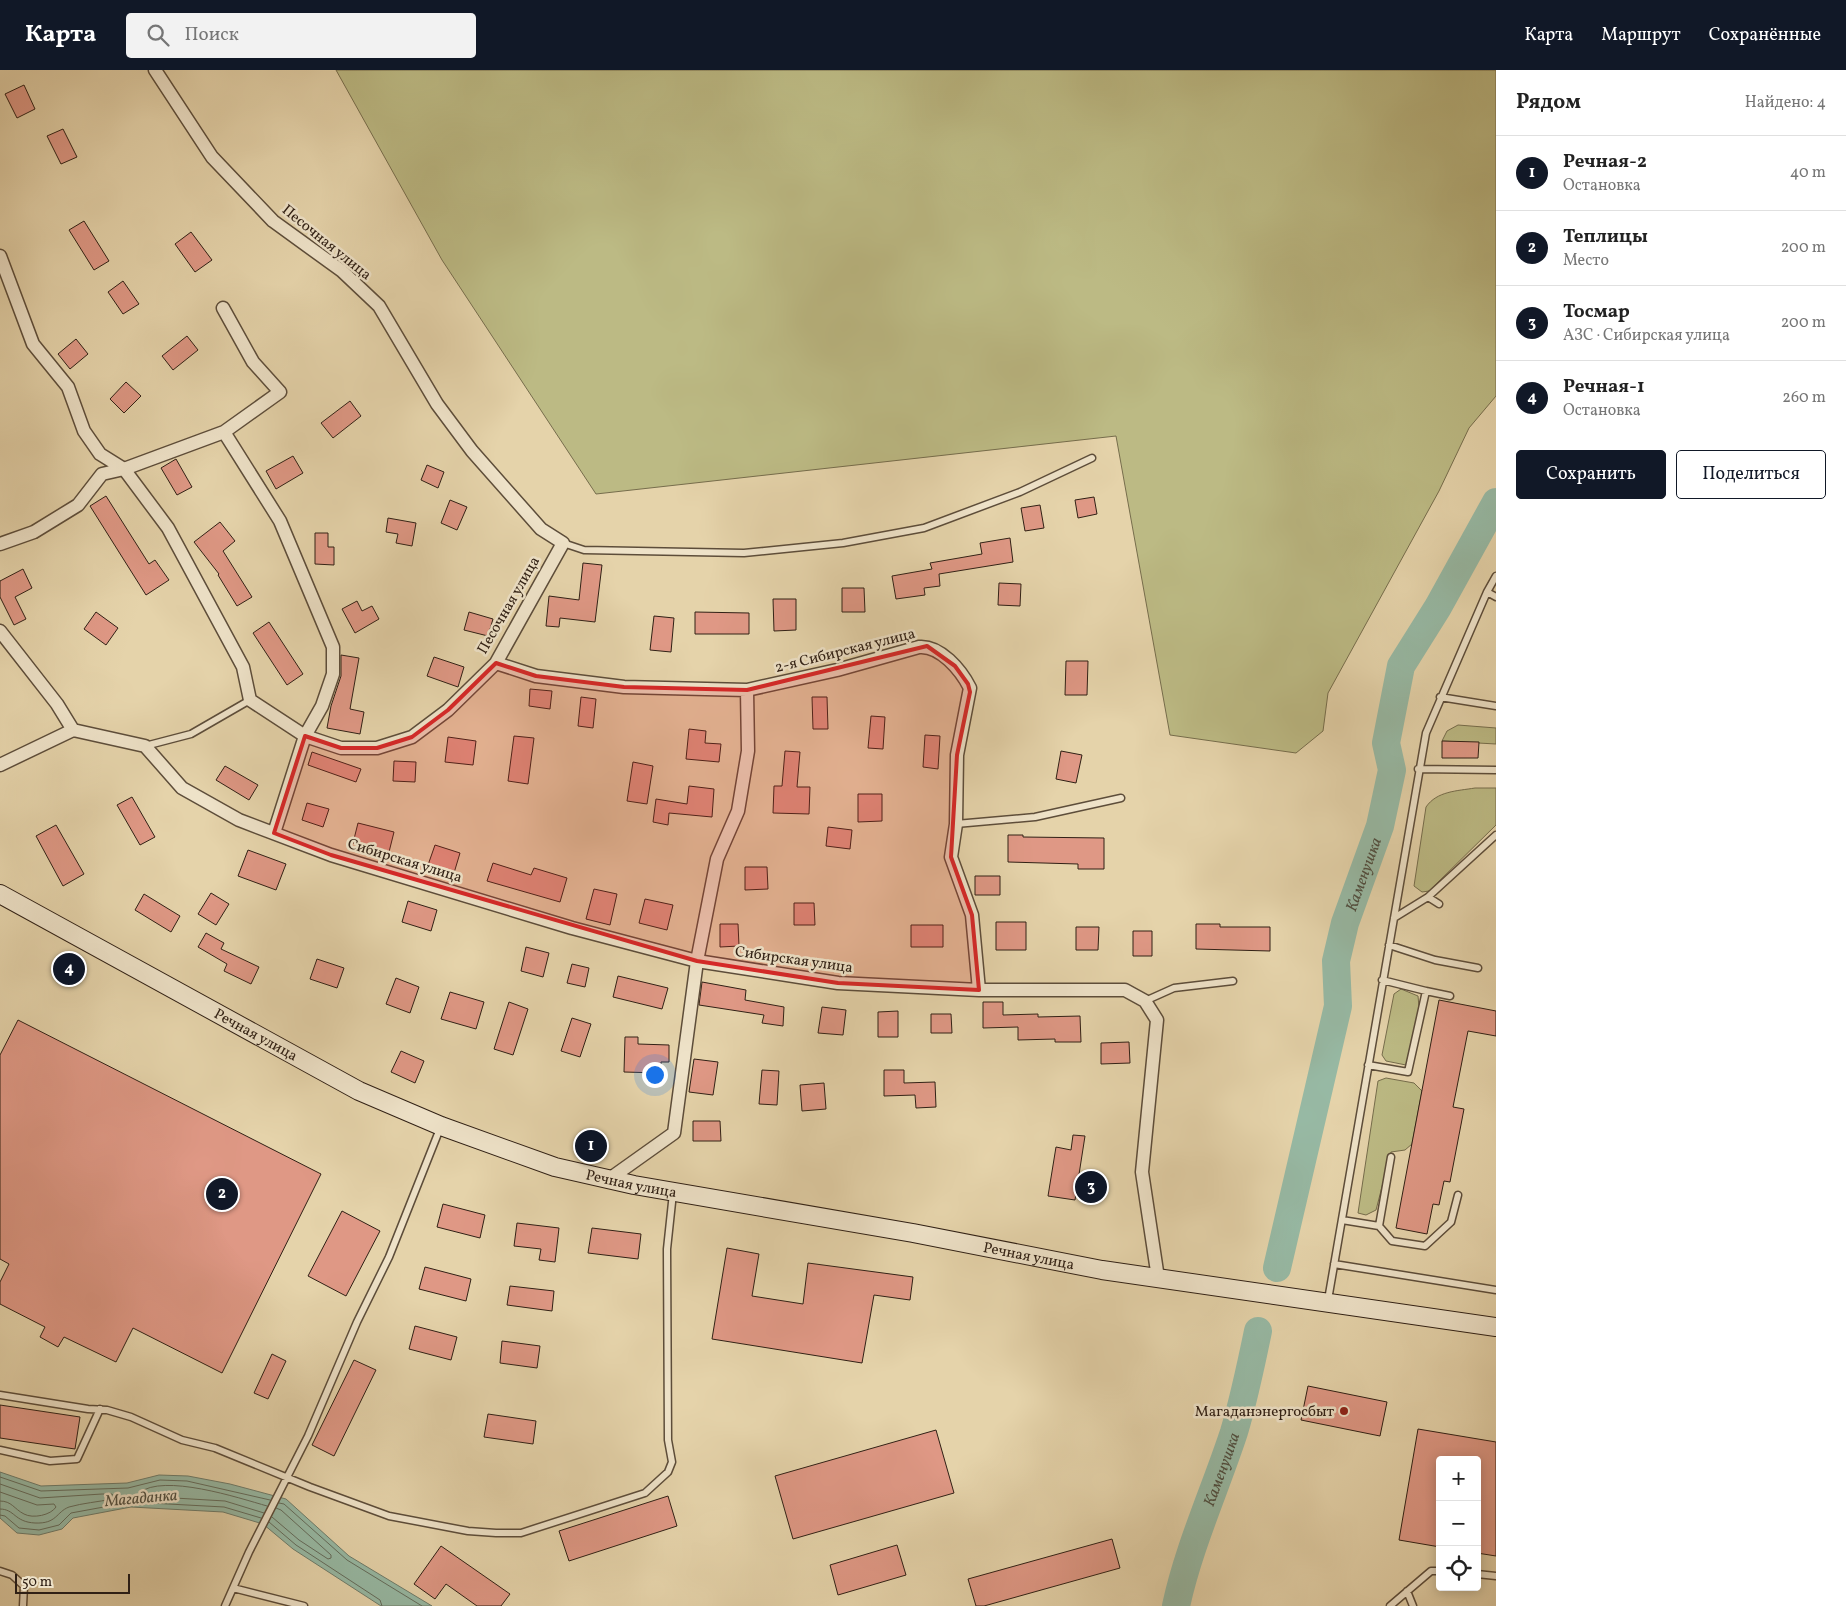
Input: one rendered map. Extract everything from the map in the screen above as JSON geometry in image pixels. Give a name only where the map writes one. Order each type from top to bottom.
[{"type":"main road","name":"Речная улица","points":[[0,894],[330,1076],[390,1106],[529,1159],[608,1180],[673,1192],[913,1233],[1158,1278],[1323,1301]]},
{"type":"main road","points":[[1323,1301],[1496,1327]]},
{"type":"street","name":"Песочная улица","points":[[154,70],[219,164],[273,221],[342,271],[379,306],[437,404],[472,451],[541,529],[563,543],[496,663],[448,710],[412,737],[377,748],[341,748],[305,736],[250,700]]},
{"type":"street","points":[[0,256],[33,344],[68,386],[84,431],[100,454],[124,469],[168,528],[243,667],[250,700]]},
{"type":"street","points":[[0,544],[34,532],[78,505],[102,474],[124,469],[224,432],[280,392],[253,362],[224,308]]},
{"type":"street","points":[[224,432],[280,521],[333,647],[333,674],[322,706],[305,736],[274,833]]},
{"type":"street","points":[[0,631],[57,704],[73,730]]},
{"type":"street","name":"2-я Сибирская улица","points":[[496,663],[536,676],[624,687],[747,690],[837,670],[919,646],[927,646],[934,649],[955,666],[970,688],[957,755],[956,824],[951,858],[972,915],[979,990]]},
{"type":"street","points":[[608,1180],[674,1133],[697,962],[717,859],[738,811],[748,751],[747,690]]},
{"type":"street","points":[[0,765],[73,730],[145,746]]},
{"type":"street","name":"Сибирская улица","points":[[145,746],[182,788],[239,820],[332,855],[553,922],[697,962],[838,983],[979,990],[1125,990],[1145,1001]]},
{"type":"street","points":[[1145,1001],[1157,1020],[1142,1172],[1158,1278]]},
{"type":"lane","points":[[563,543],[584,550],[744,553],[843,544],[924,528],[1020,492],[1092,458]]},
{"type":"lane","points":[[1323,1301],[1334,1264],[1342,1220],[1418,769],[1426,733],[1440,697],[1496,576]]},
{"type":"lane","points":[[1487,592],[1496,597]]},
{"type":"lane","points":[[1440,697],[1496,706]]},
{"type":"lane","points":[[145,746],[191,734],[250,700]]},
{"type":"lane","points":[[1418,769],[1496,770]]},
{"type":"lane","points":[[956,824],[1035,817],[1122,798]]},
{"type":"lane","points":[[1394,918],[1428,897],[1496,835]]},
{"type":"lane","points":[[1428,897],[1439,904]]},
{"type":"lane","points":[[1389,945],[1434,960],[1478,968]]},
{"type":"lane","points":[[1382,980],[1450,996]]},
{"type":"lane","points":[[1145,1001],[1174,988],[1233,981]]},
{"type":"lane","points":[[1368,1065],[1408,1072],[1426,991]]},
{"type":"lane","points":[[225,1606],[249,1552],[308,1436],[357,1322],[388,1256],[440,1126]]},
{"type":"lane","points":[[1379,1226],[1391,1157]]},
{"type":"lane","points":[[0,1395],[100,1410],[131,1417],[182,1440],[215,1448],[285,1479],[389,1516],[468,1531],[522,1533],[645,1493],[668,1472],[672,1462],[668,1440],[666,1370],[667,1249],[673,1192]]},
{"type":"lane","points":[[1342,1220],[1379,1226],[1392,1241],[1425,1246],[1452,1222],[1458,1195]]},
{"type":"lane","points":[[1334,1264],[1496,1290]]},
{"type":"lane","points":[[0,1450],[50,1462],[77,1459],[100,1410]]},
{"type":"lane","points":[[0,1570],[12,1575],[24,1586],[23,1606]]},
{"type":"lane","points":[[1390,1606],[1431,1571],[1436,1571]]},
{"type":"lane","points":[[1481,1574],[1496,1576]]},
{"type":"lane","points":[[233,1588],[304,1606]]},
{"type":"lane","points":[[1407,1592],[1413,1606]]},
{"type":"highlighted area","points":[[927,646],[955,666],[968,684],[970,692],[957,755],[951,857],[972,915],[979,990],[838,983],[697,961],[331,855],[274,833],[305,736],[341,748],[377,748],[412,737],[448,710],[496,663],[536,676],[624,687],[747,690]]},
{"type":"shaded area","points":[[336,70],[1496,70],[1496,396],[1469,428],[1439,491],[1328,693],[1323,731],[1296,753],[1170,735],[1116,436],[596,494],[442,260]]},
{"type":"shaded area","points":[[1458,725],[1496,728],[1496,744],[1442,741],[1447,731]]},
{"type":"shaded area","points":[[1475,788],[1496,788],[1496,825],[1429,891],[1422,892],[1414,886],[1426,807],[1442,795]]},
{"type":"shaded area","points":[[1401,989],[1418,996],[1419,1007],[1406,1065],[1386,1061],[1382,1055],[1394,994]]},
{"type":"shaded area","points":[[1386,1078],[1414,1083],[1422,1091],[1412,1144],[1405,1150],[1391,1152],[1376,1210],[1366,1215],[1358,1213],[1378,1081]]},
{"type":"water","name":"Магаданка","points":[[0,1472],[41,1486],[127,1483],[159,1475],[188,1476],[230,1484],[286,1499],[349,1556],[432,1606],[381,1606],[293,1549],[263,1524],[223,1512],[131,1507],[73,1518],[62,1529],[39,1535],[17,1533],[0,1518]]},
{"type":"building","points":[[24,85],[35,109],[17,118],[5,94]]},
{"type":"building","points":[[63,129],[77,157],[61,164],[47,136]]},
{"type":"building","points":[[84,221],[109,261],[94,270],[69,230]]},
{"type":"building","points":[[191,232],[212,260],[195,272],[175,244]]},
{"type":"building","points":[[123,281],[139,304],[123,314],[108,292]]},
{"type":"building","points":[[187,336],[198,350],[173,370],[162,356]]},
{"type":"building","points":[[76,339],[88,354],[70,369],[58,354]]},
{"type":"building","points":[[126,382],[141,396],[124,413],[110,399]]},
{"type":"building","points":[[350,401],[361,416],[333,438],[321,423]]},
{"type":"building","points":[[293,456],[303,473],[276,489],[266,471]]},
{"type":"building","points":[[176,459],[192,487],[177,495],[161,468]]},
{"type":"building","points":[[427,465],[444,472],[438,488],[421,480]]},
{"type":"building","points":[[106,496],[149,564],[155,560],[169,580],[146,595],[90,506]]},
{"type":"building","points":[[1094,497],[1097,514],[1078,518],[1075,500]]},
{"type":"building","points":[[450,500],[467,507],[457,530],[441,523]]},
{"type":"building","points":[[1040,505],[1044,528],[1025,531],[1021,508]]},
{"type":"building","points":[[388,518],[416,523],[412,546],[396,543],[398,534],[386,532]]},
{"type":"building","points":[[220,522],[235,541],[223,551],[252,597],[237,606],[219,574],[194,542]]},
{"type":"building","points":[[315,533],[328,533],[328,547],[334,547],[334,565],[315,564]]},
{"type":"building","points":[[1010,538],[1013,562],[939,574],[940,586],[924,588],[925,595],[896,599],[892,576],[932,569],[930,563],[982,554],[980,543]]},
{"type":"building","points":[[583,563],[602,565],[595,622],[560,618],[559,627],[546,626],[549,596],[579,600]]},
{"type":"building","points":[[23,569],[32,588],[15,597],[26,619],[14,625],[0,597],[0,581]]},
{"type":"building","points":[[999,583],[1021,584],[1020,606],[998,605]]},
{"type":"building","points":[[842,588],[864,588],[865,612],[842,612]]},
{"type":"building","points":[[773,599],[796,599],[796,630],[774,631]]},
{"type":"building","points":[[357,601],[362,611],[372,606],[379,619],[355,633],[342,609]]},
{"type":"building","points":[[96,612],[118,628],[106,645],[84,629]]},
{"type":"building","points":[[469,612],[493,619],[488,636],[464,630]]},
{"type":"building","points":[[695,612],[749,613],[749,634],[695,634]]},
{"type":"building","points":[[654,616],[674,618],[671,652],[650,650]]},
{"type":"building","points":[[269,622],[303,674],[287,685],[253,633]]},
{"type":"building","points":[[341,655],[359,658],[350,709],[364,712],[360,734],[327,728],[331,706],[341,676]]},
{"type":"building","points":[[434,657],[464,667],[458,687],[427,676]]},
{"type":"building","points":[[1066,661],[1088,661],[1087,695],[1065,695]]},
{"type":"building","points":[[530,689],[552,691],[550,709],[529,706]]},
{"type":"building","points":[[581,697],[596,699],[593,728],[578,726]]},
{"type":"building","points":[[812,697],[827,697],[828,729],[813,729]]},
{"type":"building","points":[[871,716],[885,717],[883,749],[868,748]]},
{"type":"building","points":[[689,729],[706,731],[705,743],[721,744],[719,762],[686,759]]},
{"type":"building","points":[[925,735],[940,736],[938,769],[923,767]]},
{"type":"building","points":[[514,736],[534,738],[528,784],[508,781]]},
{"type":"building","points":[[448,737],[476,741],[473,765],[445,762]]},
{"type":"building","points":[[1442,741],[1479,742],[1478,758],[1442,758]]},
{"type":"building","points":[[785,751],[800,752],[797,787],[810,787],[809,814],[773,813],[774,786],[782,786]]},
{"type":"building","points":[[1061,751],[1082,755],[1076,783],[1056,779]]},
{"type":"building","points":[[312,752],[361,769],[356,782],[308,765]]},
{"type":"building","points":[[394,761],[416,762],[415,782],[393,781]]},
{"type":"building","points":[[633,762],[653,766],[647,804],[627,801]]},
{"type":"building","points":[[225,766],[258,785],[249,800],[216,780]]},
{"type":"building","points":[[689,786],[714,789],[712,817],[669,813],[668,825],[653,822],[656,799],[687,804]]},
{"type":"building","points":[[858,794],[882,794],[882,821],[858,822]]},
{"type":"building","points":[[132,797],[155,837],[140,845],[117,805]]},
{"type":"building","points":[[307,803],[329,809],[323,827],[302,820]]},
{"type":"building","points":[[358,823],[394,832],[389,852],[353,843]]},
{"type":"building","points":[[56,825],[84,874],[63,886],[36,836]]},
{"type":"building","points":[[828,827],[852,830],[850,849],[826,846]]},
{"type":"building","points":[[1008,835],[1023,835],[1023,837],[1104,838],[1104,869],[1078,869],[1078,864],[1008,862]]},
{"type":"building","points":[[435,845],[460,853],[454,873],[428,865]]},
{"type":"building","points":[[248,850],[286,864],[276,890],[238,876]]},
{"type":"building","points":[[493,863],[531,875],[534,868],[567,878],[560,902],[487,881]]},
{"type":"building","points":[[745,867],[767,867],[768,889],[745,890]]},
{"type":"building","points":[[975,876],[1000,876],[1000,895],[975,895]]},
{"type":"building","points":[[594,889],[617,894],[610,925],[586,919]]},
{"type":"building","points":[[211,893],[229,904],[216,925],[198,914]]},
{"type":"building","points":[[144,894],[180,916],[171,932],[135,910]]},
{"type":"building","points":[[645,899],[673,905],[667,930],[639,923]]},
{"type":"building","points":[[408,901],[437,910],[431,931],[402,922]]},
{"type":"building","points":[[794,903],[814,903],[815,925],[794,925]]},
{"type":"building","points":[[996,922],[1026,922],[1026,950],[996,950]]},
{"type":"building","points":[[720,924],[738,924],[739,946],[720,947]]},
{"type":"building","points":[[1196,924],[1220,924],[1220,927],[1270,927],[1270,951],[1196,949]]},
{"type":"building","points":[[911,925],[943,925],[943,947],[911,947]]},
{"type":"building","points":[[1076,927],[1099,927],[1098,950],[1076,950]]},
{"type":"building","points":[[1133,931],[1152,931],[1152,956],[1133,956]]},
{"type":"building","points":[[206,933],[224,943],[221,949],[259,967],[251,984],[224,971],[227,964],[198,947]]},
{"type":"building","points":[[526,947],[549,953],[543,977],[521,971]]},
{"type":"building","points":[[317,959],[344,968],[337,988],[310,979]]},
{"type":"building","points":[[572,964],[589,968],[585,987],[567,983]]},
{"type":"building","points":[[618,976],[668,988],[662,1009],[613,997]]},
{"type":"building","points":[[396,978],[419,987],[410,1013],[386,1004]]},
{"type":"building","points":[[702,982],[746,990],[745,1000],[784,1007],[783,1026],[762,1023],[764,1015],[699,1005]]},
{"type":"building","points":[[450,992],[484,1002],[476,1029],[441,1019]]},
{"type":"building","points":[[1439,1000],[1496,1011],[1496,1036],[1468,1031],[1453,1107],[1464,1109],[1450,1182],[1444,1181],[1439,1205],[1433,1204],[1427,1234],[1396,1228]]},
{"type":"building","points":[[509,1002],[528,1009],[513,1055],[494,1049]]},
{"type":"building","points":[[983,1002],[1003,1002],[1003,1015],[1038,1014],[1038,1017],[1080,1016],[1081,1042],[1055,1042],[1055,1039],[1018,1040],[1018,1027],[983,1028]]},
{"type":"building","points":[[822,1007],[846,1010],[843,1035],[818,1033]]},
{"type":"building","points":[[898,1011],[898,1037],[878,1037],[878,1012]]},
{"type":"building","points":[[931,1014],[951,1014],[952,1033],[931,1033]]},
{"type":"building","points":[[572,1018],[591,1024],[580,1057],[561,1051]]},
{"type":"building","points":[[18,1020],[321,1174],[222,1373],[133,1328],[116,1362],[64,1337],[58,1347],[40,1337],[45,1327],[0,1304],[0,1282],[9,1264],[0,1259],[0,1055]]},
{"type":"building","points":[[625,1037],[638,1037],[638,1044],[669,1045],[669,1062],[661,1062],[661,1073],[624,1072]]},
{"type":"building","points":[[1129,1042],[1130,1063],[1101,1064],[1101,1043]]},
{"type":"building","points":[[401,1051],[424,1061],[415,1083],[391,1072]]},
{"type":"building","points":[[694,1059],[718,1062],[713,1095],[689,1092]]},
{"type":"building","points":[[762,1070],[779,1071],[777,1105],[759,1104]]},
{"type":"building","points":[[884,1070],[904,1070],[904,1083],[935,1082],[936,1107],[916,1108],[915,1095],[884,1096]]},
{"type":"building","points":[[824,1083],[826,1109],[802,1111],[800,1085]]},
{"type":"building","points":[[693,1121],[720,1121],[721,1141],[693,1141]]},
{"type":"building","points":[[1073,1135],[1085,1136],[1075,1200],[1048,1196],[1056,1147],[1071,1150]]},
{"type":"building","points":[[443,1204],[485,1215],[480,1238],[437,1227]]},
{"type":"building","points":[[342,1211],[380,1231],[346,1296],[308,1276]]},
{"type":"building","points":[[517,1223],[559,1228],[555,1262],[539,1260],[541,1249],[514,1246]]},
{"type":"building","points":[[592,1228],[641,1234],[638,1259],[588,1253]]},
{"type":"building","points":[[727,1248],[759,1254],[752,1296],[803,1304],[808,1263],[913,1277],[910,1300],[874,1295],[862,1363],[712,1339]]},
{"type":"building","points":[[425,1267],[471,1279],[466,1301],[419,1289]]},
{"type":"building","points":[[510,1286],[554,1291],[552,1311],[507,1305]]},
{"type":"building","points":[[415,1326],[457,1337],[451,1360],[409,1349]]},
{"type":"building","points":[[502,1341],[540,1346],[537,1368],[500,1363]]},
{"type":"building","points":[[272,1354],[286,1361],[268,1399],[254,1393]]},
{"type":"building","points":[[354,1360],[376,1370],[334,1456],[312,1445]]},
{"type":"building","name":"Магаданэнергосбыт","points":[[1308,1386],[1387,1402],[1380,1436],[1301,1420]]},
{"type":"building","points":[[0,1405],[80,1417],[75,1449],[0,1438]]},
{"type":"building","points":[[488,1414],[536,1421],[533,1444],[484,1437]]},
{"type":"building","points":[[1418,1429],[1496,1442],[1496,1556],[1481,1554],[1481,1456],[1436,1456],[1436,1546],[1399,1540]]},
{"type":"building","points":[[936,1430],[954,1493],[793,1539],[775,1476]]},
{"type":"building","points":[[668,1496],[677,1526],[569,1561],[559,1531]]},
{"type":"building","points":[[1112,1539],[1120,1568],[984,1606],[976,1606],[968,1579]]},
{"type":"building","points":[[897,1545],[906,1575],[838,1595],[830,1565]]},
{"type":"building","points":[[441,1546],[510,1594],[501,1606],[477,1606],[446,1584],[435,1599],[414,1584]]},
{"type":"waterway","name":"Каменушка","points":[[1277,1268],[1338,1006],[1336,961],[1345,923],[1380,826],[1392,770],[1386,743],[1401,666],[1438,607],[1496,502]]},
{"type":"waterway","name":"Каменушка","points":[[1176,1606],[1195,1540],[1234,1432],[1258,1331]]},
{"type":"place","name":"Речная-1","points":[[69,969]]},
{"type":"place","name":"Речная-2","points":[[591,1146]]},
{"type":"place","name":"Тосмар","points":[[1091,1187]]},
{"type":"place","name":"Теплицы","points":[[222,1194]]},
{"type":"place","name":"Магаданэнергосбыт","points":[[1344,1411]]}]
